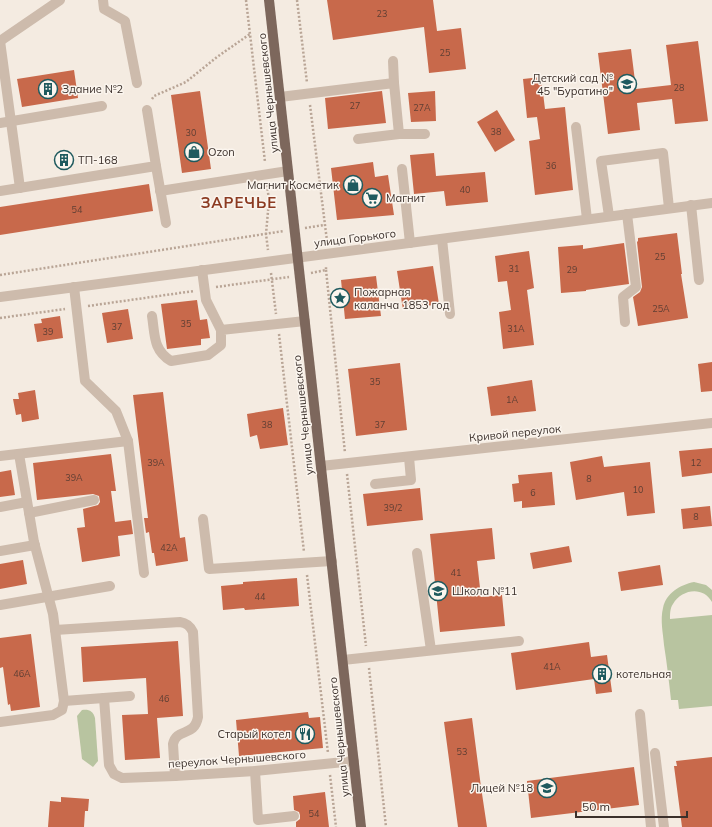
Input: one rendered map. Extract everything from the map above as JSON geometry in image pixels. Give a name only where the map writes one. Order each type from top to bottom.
[{"type":"main road","name":"улица Чернышевского","points":[[269,0],[361,827]]},
{"type":"street","points":[[20,188],[0,41],[60,0]]},
{"type":"street","points":[[103,0],[104,9],[125,21],[137,83]]},
{"type":"street","points":[[394,61],[394,83],[399,134]]},
{"type":"street","points":[[280,97],[394,83]]},
{"type":"street","points":[[0,123],[102,106]]},
{"type":"street","points":[[147,110],[166,223]]},
{"type":"street","points":[[576,127],[586,220]]},
{"type":"street","points":[[358,139],[399,134],[425,134]]},
{"type":"street","points":[[609,216],[601,161],[663,153],[669,208]]},
{"type":"street","points":[[0,191],[156,166]]},
{"type":"street","points":[[402,169],[410,243]]},
{"type":"street","points":[[160,191],[288,171]]},
{"type":"street","name":"улица Горького","points":[[0,297],[712,203]]},
{"type":"street","points":[[691,206],[699,280]]},
{"type":"street","points":[[625,322],[624,297],[636,287],[627,214]]},
{"type":"street","points":[[442,239],[450,314]]},
{"type":"street","points":[[152,316],[156,347],[163,356],[171,361],[208,355],[221,345],[221,330],[206,300],[202,270]]},
{"type":"street","points":[[74,287],[85,381],[116,411],[128,440],[144,573]]},
{"type":"street","points":[[221,330],[305,321]]},
{"type":"street","name":"Кривой переулок","points":[[321,466],[712,423]]},
{"type":"street","points":[[0,456],[128,440]]},
{"type":"street","points":[[0,722],[53,715],[62,710],[64,701],[49,596],[35,545],[19,454]]},
{"type":"street","points":[[375,484],[411,480],[409,457]]},
{"type":"street","points":[[29,513],[94,500]]},
{"type":"street","points":[[0,507],[27,502]]},
{"type":"street","points":[[203,519],[209,569],[332,561]]},
{"type":"street","points":[[0,551],[35,545]]},
{"type":"street","points":[[417,553],[431,650]]},
{"type":"street","points":[[0,605],[110,586]]},
{"type":"street","points":[[55,630],[180,622],[191,628],[193,632],[198,717],[194,727],[190,731],[176,736],[174,740],[175,776]]},
{"type":"street","points":[[343,660],[519,641]]},
{"type":"street","points":[[64,701],[130,696]]},
{"type":"street","name":"переулок Чернышевского","points":[[104,698],[109,765],[114,774],[122,778],[255,771],[354,761]]},
{"type":"street","points":[[640,714],[651,827]]},
{"type":"street","points":[[655,753],[664,827]]},
{"type":"street","points":[[255,771],[258,820],[294,816]]},
{"type":"path","points":[[246,0],[269,200],[266,234],[270,261]]},
{"type":"path","points":[[298,0],[324,225],[329,253],[326,270],[386,827]]},
{"type":"path","points":[[147,110],[154,96],[186,82],[217,57],[250,34]]},
{"type":"path","points":[[0,275],[324,225]]},
{"type":"path","points":[[0,318],[77,308],[326,270]]},
{"type":"green space","points":[[694,582],[706,585],[712,590],[712,602],[703,593],[692,591],[682,595],[673,604],[670,619],[712,615],[712,706],[679,709],[678,700],[671,700],[662,631],[662,613],[667,598],[674,590]]},
{"type":"green space","points":[[82,710],[90,711],[95,718],[98,761],[93,767],[82,759],[77,716]]},
{"type":"building","points":[[327,0],[433,0],[437,31],[461,28],[466,69],[429,73],[424,27],[333,40]]},
{"type":"building","points":[[698,41],[708,121],[675,124],[672,99],[637,103],[640,130],[608,134],[598,53],[631,49],[636,89],[671,85],[666,45]]},
{"type":"building","name":"Здание №2","points":[[74,70],[78,98],[22,107],[17,79]]},
{"type":"building","points":[[541,77],[545,109],[565,107],[573,190],[535,195],[529,141],[540,139],[537,117],[527,118],[523,79]]},
{"type":"building","points":[[200,91],[211,169],[182,173],[171,95]]},
{"type":"building","points":[[382,91],[386,123],[328,129],[325,98]]},
{"type":"building","points":[[435,91],[436,121],[411,122],[408,93]]},
{"type":"building","points":[[497,110],[515,140],[495,152],[477,122]]},
{"type":"building","name":"ТП-168","points":[[70,153],[71,164],[59,166],[58,155]]},
{"type":"building","points":[[434,153],[436,176],[485,172],[488,202],[446,206],[444,191],[414,194],[410,155]]},
{"type":"building","points":[[373,162],[375,177],[388,175],[394,215],[337,220],[331,168]]},
{"type":"building","points":[[149,184],[153,211],[0,235],[0,207]]},
{"type":"building","points":[[677,233],[681,274],[688,318],[638,326],[633,297],[640,292],[642,287],[637,242],[638,238]]},
{"type":"building","points":[[624,243],[629,284],[586,291],[561,293],[558,247],[583,245],[583,249]]},
{"type":"building","points":[[529,251],[534,288],[527,290],[534,345],[503,349],[499,312],[511,310],[507,281],[498,282],[495,256]]},
{"type":"building","points":[[433,266],[439,304],[403,310],[397,271]]},
{"type":"building","points":[[376,276],[381,316],[345,319],[341,280]]},
{"type":"building","points":[[197,300],[200,320],[207,319],[210,338],[201,339],[201,345],[167,349],[161,304]]},
{"type":"building","points":[[128,309],[133,339],[107,343],[102,313]]},
{"type":"building","points":[[60,316],[63,338],[37,342],[34,324],[42,323],[41,319]]},
{"type":"building","points":[[712,362],[712,391],[701,392],[698,364]]},
{"type":"building","points":[[400,363],[407,430],[356,436],[348,369]]},
{"type":"building","points":[[532,380],[536,411],[491,416],[487,387]]},
{"type":"building","points":[[35,390],[39,419],[22,422],[21,414],[16,415],[13,399],[19,399],[18,393]]},
{"type":"building","points":[[163,392],[180,538],[185,537],[188,561],[156,566],[154,553],[152,553],[149,532],[146,533],[144,518],[148,518],[133,395]]},
{"type":"building","points":[[283,408],[288,445],[260,449],[257,435],[250,437],[247,414]]},
{"type":"building","points":[[712,448],[712,473],[682,477],[679,451]]},
{"type":"building","points":[[111,454],[116,491],[111,491],[115,522],[131,520],[133,534],[118,536],[120,556],[82,562],[77,528],[85,527],[83,509],[98,505],[100,502],[99,496],[93,494],[37,500],[33,463]]},
{"type":"building","points":[[602,456],[604,467],[650,462],[655,513],[627,516],[624,492],[576,500],[570,462]]},
{"type":"building","points":[[11,470],[15,495],[0,497],[0,472]]},
{"type":"building","points":[[552,472],[555,505],[522,508],[522,501],[514,502],[512,484],[519,483],[518,475]]},
{"type":"building","points":[[420,488],[423,520],[367,526],[363,494]]},
{"type":"building","points":[[710,506],[712,526],[683,529],[681,509]]},
{"type":"building","points":[[492,528],[495,559],[477,561],[481,597],[502,595],[505,626],[440,632],[430,534]]},
{"type":"building","points":[[569,546],[572,562],[533,569],[530,553]]},
{"type":"building","points":[[23,560],[27,584],[0,589],[0,564]]},
{"type":"building","points":[[660,565],[663,585],[621,591],[618,572]]},
{"type":"building","points":[[297,578],[299,606],[223,610],[221,586],[243,584],[243,582]]},
{"type":"building","points":[[31,634],[40,707],[11,711],[10,704],[8,705],[3,667],[0,668],[0,638]]},
{"type":"building","points":[[178,641],[183,716],[157,718],[160,758],[125,760],[122,715],[148,714],[146,678],[83,682],[81,647]]},
{"type":"building","points":[[589,642],[591,657],[607,655],[612,692],[596,694],[594,679],[516,690],[511,653]]},
{"type":"building","points":[[308,712],[309,718],[320,717],[323,748],[239,756],[236,720]]},
{"type":"building","points":[[472,718],[487,827],[458,827],[444,722]]},
{"type":"building","points":[[712,757],[712,827],[682,827],[674,766],[677,766],[676,761]]},
{"type":"building","points":[[634,767],[639,805],[531,818],[527,781]]},
{"type":"building","points":[[325,792],[329,827],[296,827],[296,822],[300,819],[300,815],[299,812],[294,810],[293,796]]},
{"type":"building","points":[[61,797],[89,799],[88,811],[85,811],[84,827],[48,827],[50,801],[61,802]]},
{"type":"place","name":"Детский сад № 45 \"Буратино\"","points":[[627,84]]},
{"type":"place","name":"Здание №2","points":[[48,89]]},
{"type":"place","name":"Ozon","points":[[194,152]]},
{"type":"place","name":"ТП-168","points":[[64,160]]},
{"type":"place","name":"Магнит Косметик","points":[[353,185]]},
{"type":"place","name":"Магнит","points":[[372,198]]},
{"type":"place","name":"Пожарная каланча 1853 год","points":[[340,298]]},
{"type":"place","name":"Школа №11","points":[[438,591]]},
{"type":"place","name":"котельная","points":[[602,674]]},
{"type":"place","name":"Старый котел","points":[[305,734]]},
{"type":"place","name":"Лицей №18","points":[[547,788]]},
{"type":"district","name":"ЗАРЕЧЬЕ","points":[[239,202]]}]
